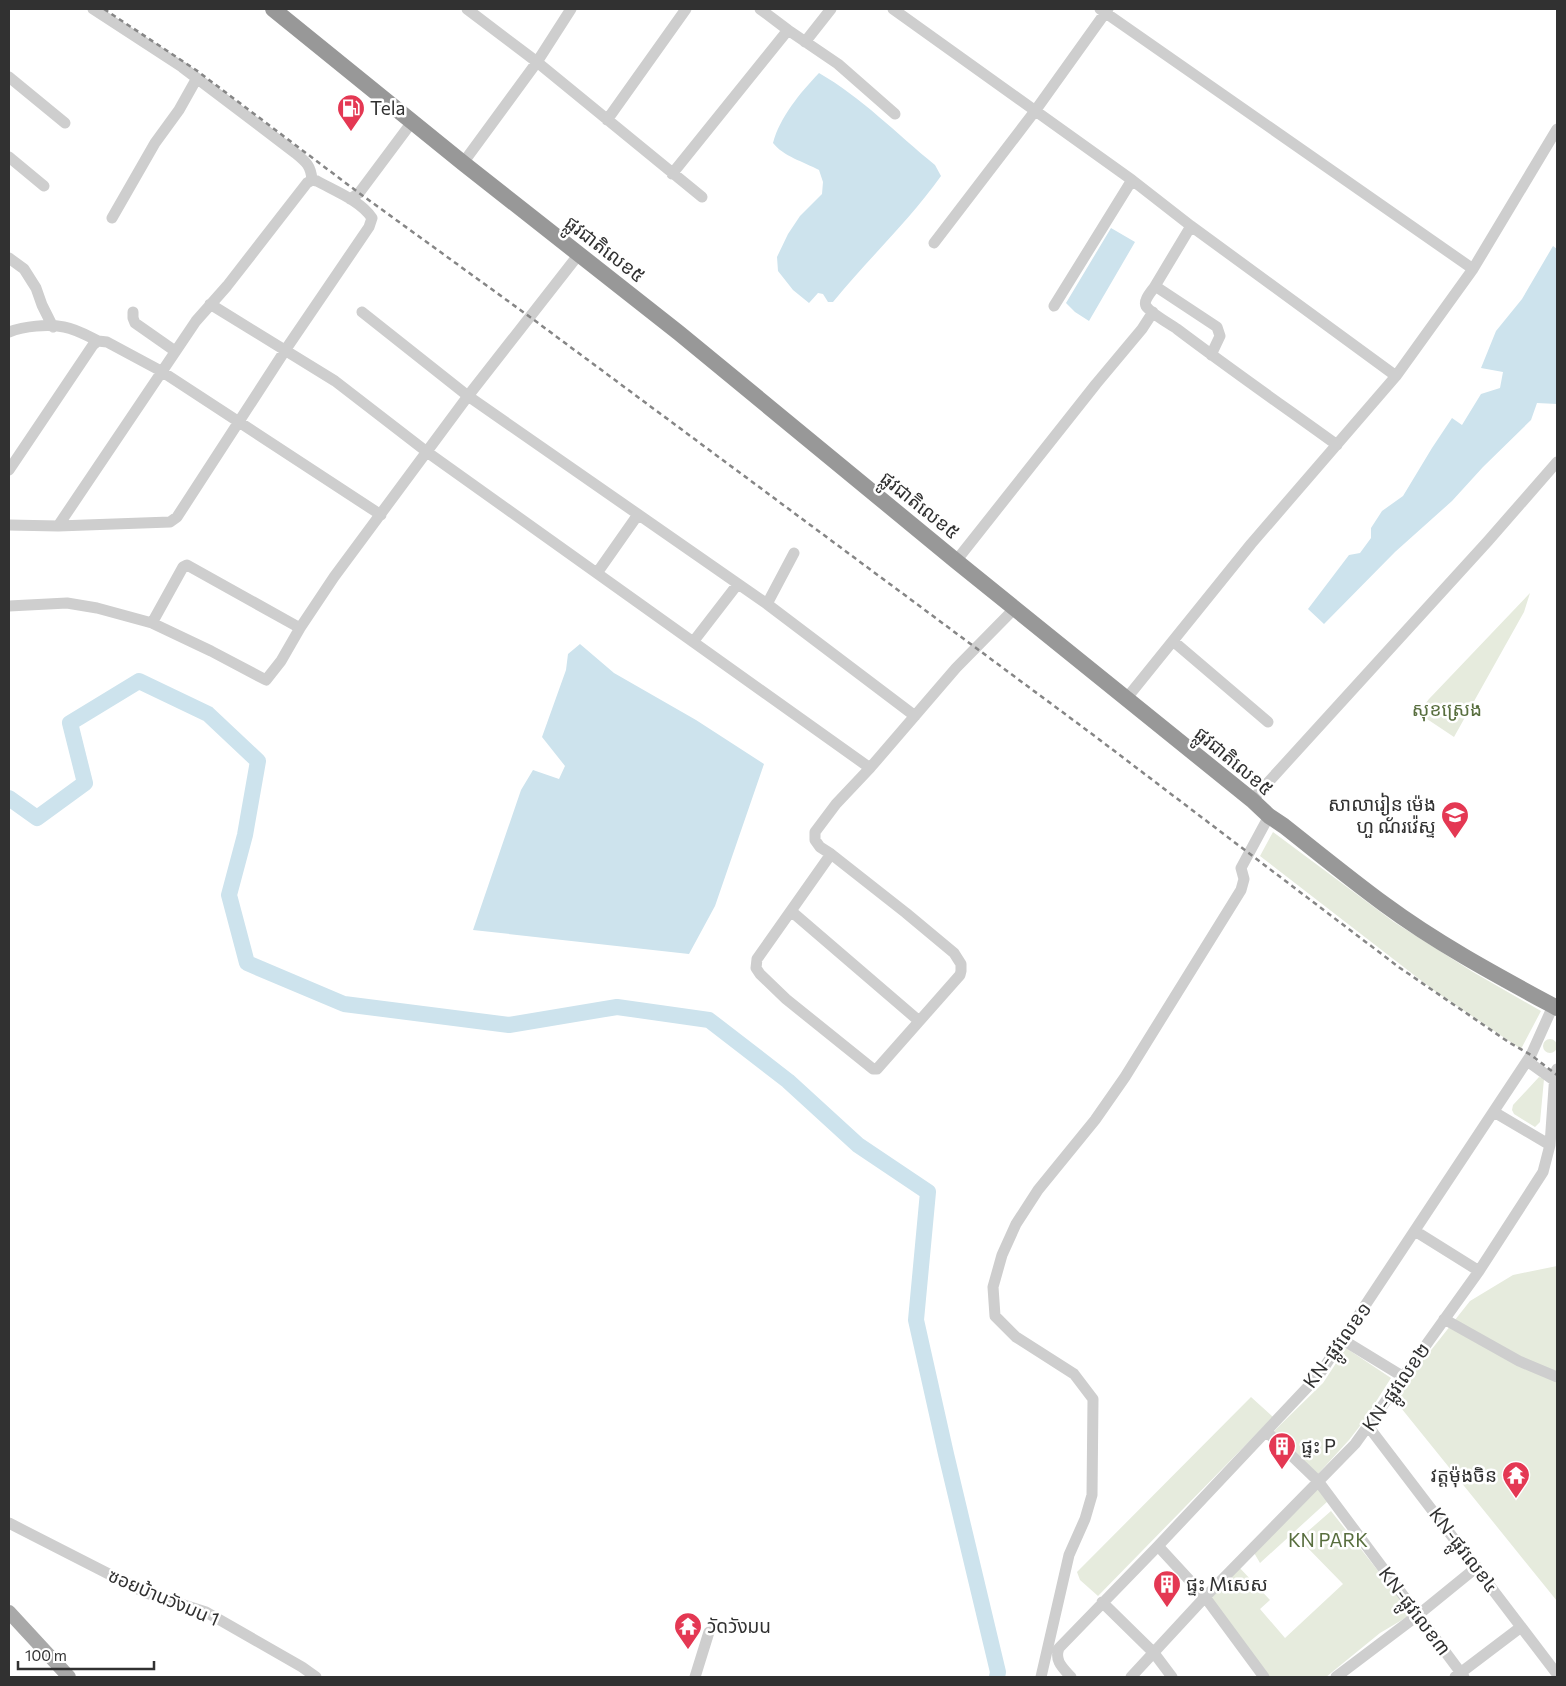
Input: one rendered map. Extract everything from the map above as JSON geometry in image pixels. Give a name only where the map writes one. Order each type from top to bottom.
[{"type":"highway","name":"ផ្លូវជាតិលេខ៥","points":[[273,9],[463,163],[679,333],[956,561],[1252,800],[1268,816],[1284,826],[1384,904],[1408,920],[1492,973],[1555,1007]]},
{"type":"main road","points":[[9,1612],[69,1677]]},
{"type":"street","points":[[93,9],[197,78],[308,164],[312,170],[312,180]]},
{"type":"street","points":[[467,9],[537,62],[702,197]]},
{"type":"street","points":[[463,163],[537,62],[571,9]]},
{"type":"street","points":[[607,120],[686,9]]},
{"type":"street","points":[[760,9],[838,64],[895,114]]},
{"type":"street","points":[[805,42],[831,9]]},
{"type":"street","points":[[893,9],[1132,180],[1191,226],[1396,376]]},
{"type":"street","points":[[934,243],[1035,112],[1105,10],[1474,268]]},
{"type":"street","points":[[672,174],[788,30]]},
{"type":"street","points":[[9,77],[65,124]]},
{"type":"street","points":[[112,218],[156,143],[180,110],[197,78]]},
{"type":"street","points":[[350,200],[359,193],[412,122]]},
{"type":"street","points":[[1126,698],[1251,544],[1396,376],[1474,268],[1557,129]]},
{"type":"street","points":[[9,157],[44,186]]},
{"type":"street","points":[[9,525],[58,526],[170,522],[177,517],[368,227],[372,218],[368,212],[318,181],[312,180],[307,183],[227,286],[210,304],[175,351],[58,526]]},
{"type":"street","points":[[1054,306],[1132,180]]},
{"type":"street","points":[[1191,226],[1155,286],[1146,302],[1146,306],[1337,445]]},
{"type":"street","points":[[9,606],[67,603],[97,608],[152,623],[266,680],[281,661],[300,628],[334,577],[468,396],[579,254]]},
{"type":"street","points":[[9,258],[24,269],[36,288],[53,327]]},
{"type":"street","points":[[1155,286],[1218,327],[1220,336],[1211,355]]},
{"type":"street","points":[[210,304],[335,380],[427,452],[870,768]]},
{"type":"street","points":[[133,312],[132,318],[135,323],[175,351]]},
{"type":"street","points":[[362,312],[468,396],[767,604],[915,716]]},
{"type":"street","points":[[956,561],[1142,329],[1153,312]]},
{"type":"street","points":[[9,332],[18,328],[66,327],[98,341],[107,342],[161,371],[381,515]]},
{"type":"street","points":[[9,470],[92,344],[98,341]]},
{"type":"street","points":[[1252,800],[1482,548],[1557,462]]},
{"type":"street","points":[[597,573],[638,516]]},
{"type":"street","points":[[767,604],[794,553]]},
{"type":"street","points":[[152,623],[183,567],[187,564],[300,628]]},
{"type":"street","points":[[693,642],[737,584]]},
{"type":"street","points":[[831,854],[757,959],[756,968],[786,999],[873,1069],[881,1066],[960,976],[961,971],[958,959],[954,953],[831,854],[820,847],[815,840],[815,832],[836,804],[870,768],[956,668],[1015,608]]},
{"type":"street","points":[[1173,642],[1268,722]]},
{"type":"street","points":[[1041,1677],[1069,1555],[1085,1519],[1092,1495],[1093,1399],[1074,1374],[1016,1337],[995,1316],[993,1287],[995,1279],[1002,1255],[1016,1224],[1038,1190],[1095,1120],[1125,1077],[1242,890],[1244,879],[1241,868],[1268,816]]},
{"type":"street","points":[[791,911],[919,1022]]},
{"type":"street","name":"KN-ផ្លូវលេខ១","points":[[1072,1677],[1057,1660],[1056,1654],[1059,1648],[1319,1376],[1529,1058],[1555,1007]]},
{"type":"street","points":[[1529,1058],[1556,1074]]},
{"type":"street","name":"KN-ផ្លូវលេខ២","points":[[1131,1677],[1205,1597],[1355,1444],[1479,1271],[1543,1172],[1550,1145],[1556,1074]]},
{"type":"street","points":[[1494,1112],[1550,1145]]},
{"type":"street","points":[[1415,1231],[1479,1271]]},
{"type":"street","points":[[1444,1319],[1519,1361],[1557,1377]]},
{"type":"street","points":[[1343,1340],[1402,1376]]},
{"type":"street","name":"KN-ផ្លូវលេខ៤","points":[[1368,1426],[1557,1674]]},
{"type":"street","name":"KN-ផ្លូវលេខ៣","points":[[1267,1432],[1318,1481],[1418,1615],[1460,1676]]},
{"type":"street","name":"ซอยบ้านวังมน 1","points":[[9,1523],[146,1593],[206,1612],[316,1677]]},
{"type":"street","points":[[1158,1546],[1205,1597],[1264,1677]]},
{"type":"street","points":[[1336,1677],[1418,1615],[1477,1567]]},
{"type":"street","points":[[1102,1602],[1154,1653],[1172,1677]]},
{"type":"street","points":[[1460,1676],[1521,1626]]},
{"type":"street","points":[[695,1677],[709,1632]]},
{"type":"green space","name":"សុខស្រេង","points":[[1530,593],[1524,612],[1454,737],[1421,715],[1421,709],[1429,699]]},
{"type":"green space","points":[[1273,832],[1394,922],[1473,972],[1541,1011],[1521,1049],[1436,992],[1260,856]]},
{"type":"green space","points":[[1547,1039],[1553,1039],[1557,1046],[1553,1053],[1547,1053],[1543,1049],[1543,1043]]},
{"type":"green space","points":[[1539,1077],[1544,1079],[1540,1122],[1535,1127],[1514,1114],[1512,1110],[1513,1105]]},
{"type":"green space","name":"វត្តម៉ុងចិន","points":[[1557,1266],[1557,1601],[1393,1398],[1470,1301],[1513,1275]]},
{"type":"green space","points":[[1346,1348],[1391,1378],[1363,1422],[1318,1474],[1273,1432],[1323,1383]]},
{"type":"green space","points":[[1251,1397],[1273,1417],[1098,1596],[1080,1580],[1077,1572]]},
{"type":"green space","points":[[1317,1487],[1328,1501],[1260,1563],[1253,1551]]},
{"type":"green space","name":"KN PARK","points":[[1331,1511],[1412,1614],[1380,1633],[1326,1677],[1269,1677],[1208,1597],[1237,1565],[1270,1600],[1260,1609],[1285,1638],[1343,1584],[1299,1539]]},
{"type":"water","points":[[819,73],[850,93],[878,116],[935,165],[941,176],[916,209],[833,302],[828,302],[823,294],[818,293],[809,303],[793,290],[778,271],[777,257],[788,234],[800,216],[822,194],[823,182],[819,170],[788,155],[773,143],[780,124],[791,106]]},
{"type":"water","points":[[1111,228],[1135,242],[1089,321],[1075,312],[1066,303]]},
{"type":"water","points":[[1553,246],[1557,249],[1557,404],[1537,403],[1531,420],[1483,467],[1452,501],[1395,552],[1324,624],[1308,609],[1349,555],[1360,553],[1371,538],[1371,528],[1382,511],[1403,496],[1452,418],[1462,425],[1481,394],[1500,388],[1503,372],[1481,368],[1496,331],[1522,299]]},
{"type":"water","points":[[580,644],[614,673],[696,720],[764,764],[715,906],[689,954],[473,930],[521,790],[533,770],[559,779],[565,766],[542,737],[566,670],[568,654]]},
{"type":"waterway","points":[[9,798],[37,818],[85,783],[70,723],[139,681],[208,714],[258,761],[245,835],[229,895],[247,963],[344,1004],[509,1025],[617,1007],[709,1020],[788,1081],[858,1145],[928,1192],[916,1320],[998,1672],[997,1677]]},
{"type":"railway","points":[[104,9],[196,70],[359,193],[530,317],[1096,737],[1400,968],[1510,1043],[1531,1055],[1557,1075]]},
{"type":"place","name":"Tela","points":[[351,132]]},
{"type":"place","name":"សាលារៀន ម៉េង ហួ ណ័រវ៉េស្ទ","points":[[1455,839]]},
{"type":"place","name":"ផ្ទះ P","points":[[1282,1470]]},
{"type":"place","name":"វត្តម៉ុងចិន","points":[[1516,1499]]},
{"type":"place","name":"ផ្ទះ Mសេស","points":[[1167,1608]]},
{"type":"place","name":"วัดวังมน","points":[[688,1650]]}]
